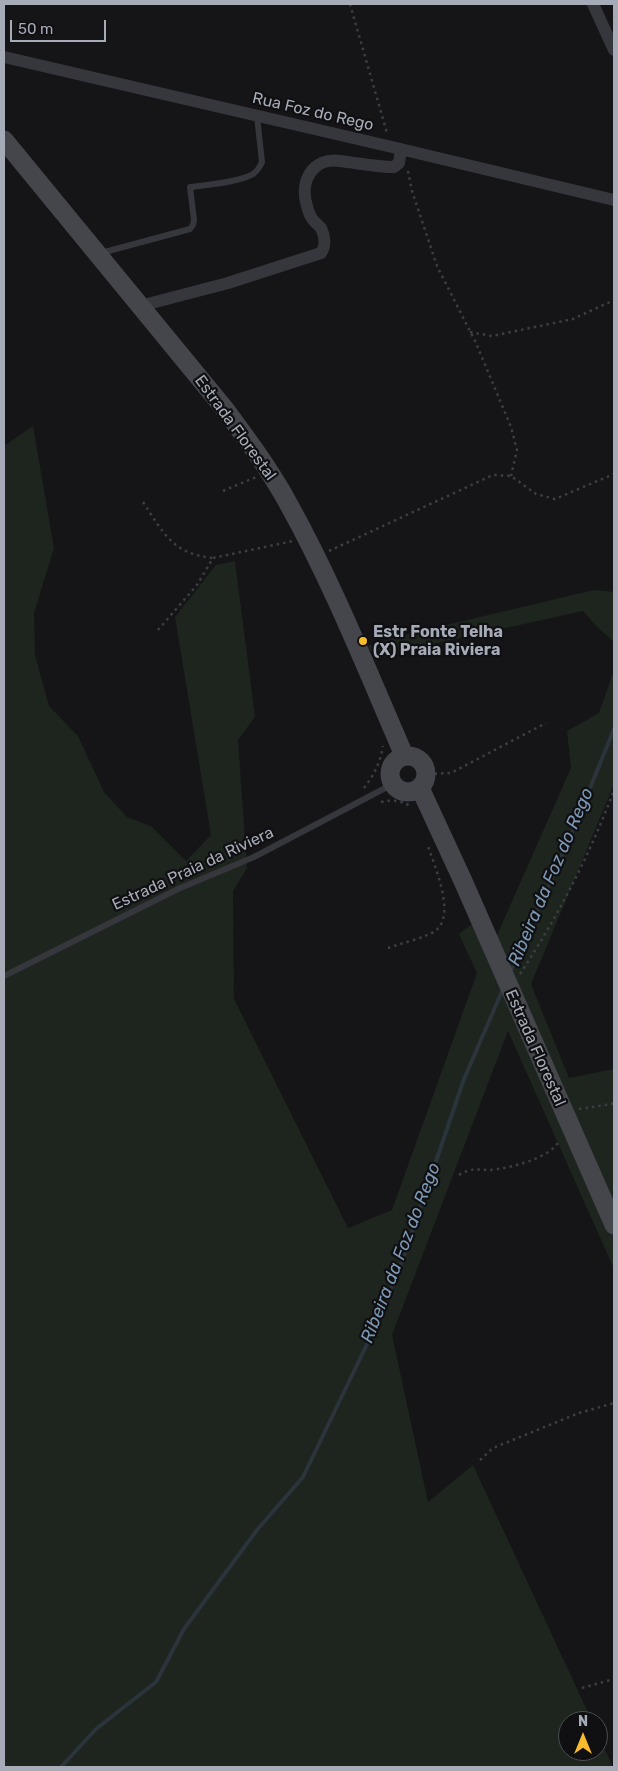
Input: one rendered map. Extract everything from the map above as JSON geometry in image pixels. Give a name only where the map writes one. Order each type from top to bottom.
[{"type":"main road","name":"Estrada Florestal","points":[[4,140],[224,408],[250,443],[307,538],[368,670],[404,755]]},
{"type":"main road","points":[[404,755],[415,756],[424,763],[423,781],[413,792],[405,792],[398,789],[393,784],[390,775],[391,767],[396,760],[404,755]]},
{"type":"main road","name":"Estrada Florestal","points":[[423,781],[496,958],[614,1225]]},
{"type":"street","points":[[593,4],[614,50]]},
{"type":"street","name":"Rua Foz do Rego","points":[[4,57],[399,148],[614,200]]},
{"type":"street","points":[[140,306],[228,283],[321,253],[325,248],[321,227],[312,219],[304,193],[311,170],[321,162],[331,159],[394,167],[399,163],[399,148]]},
{"type":"lane","points":[[97,254],[190,229],[194,220],[190,187],[245,178],[259,168],[262,162],[257,116]]},
{"type":"lane","name":"Estrada Praia da Riviera","points":[[4,976],[178,889],[254,857],[393,784]]},
{"type":"path","points":[[350,4],[437,266],[476,343],[511,427],[517,450],[511,476]]},
{"type":"path","points":[[470,332],[492,336],[573,319],[614,300]]},
{"type":"path","points":[[223,491],[268,471]]},
{"type":"path","points":[[316,557],[493,475],[511,476],[536,494],[555,499],[614,474]]},
{"type":"path","points":[[143,502],[164,534],[179,548],[196,556],[213,558],[307,538]]},
{"type":"path","points":[[158,630],[197,585],[213,558]]},
{"type":"path","points":[[423,781],[451,773],[546,722]]},
{"type":"path","points":[[363,789],[380,761],[384,744]]},
{"type":"path","points":[[513,996],[598,834],[614,790]]},
{"type":"path","points":[[388,948],[436,930],[443,921],[445,909],[443,893],[426,840]]},
{"type":"path","points":[[566,1116],[577,1109],[612,1104],[614,1098]]},
{"type":"path","points":[[459,1175],[469,1169],[491,1170],[534,1160],[550,1153],[557,1146],[559,1139]]},
{"type":"path","points":[[480,1460],[493,1448],[592,1409],[614,1404]]},
{"type":"path","points":[[582,1688],[614,1679]]},
{"type":"shaded area","points":[[33,426],[54,548],[34,613],[35,655],[49,706],[78,736],[104,792],[127,817],[152,827],[186,861],[211,835],[175,617],[216,565],[235,561],[255,717],[238,740],[247,868],[233,891],[234,999],[348,1228],[392,1210],[477,973],[459,934],[478,919],[491,945],[571,768],[567,731],[599,713],[614,670],[614,784],[531,984],[569,1078],[614,1069],[614,1269],[508,1031],[392,1335],[428,1502],[473,1465],[587,1711],[558,1711],[558,1761],[608,1761],[608,1756],[613,1767],[4,1767],[4,446]]},
{"type":"shaded area","points":[[594,590],[614,592],[614,642],[583,611],[374,657],[368,646],[400,636]]},
{"type":"waterway","name":"Ribeira da Foz do Rego","points":[[510,973],[571,835],[614,729]]},
{"type":"waterway","name":"Ribeira da Foz do Rego","points":[[61,1767],[96,1729],[156,1682],[184,1629],[257,1530],[303,1477],[369,1340],[400,1267],[464,1079],[503,989]]},
{"type":"place","name":"Estr Fonte Telha (X) Praia Riviera","points":[[363,641]]}]
